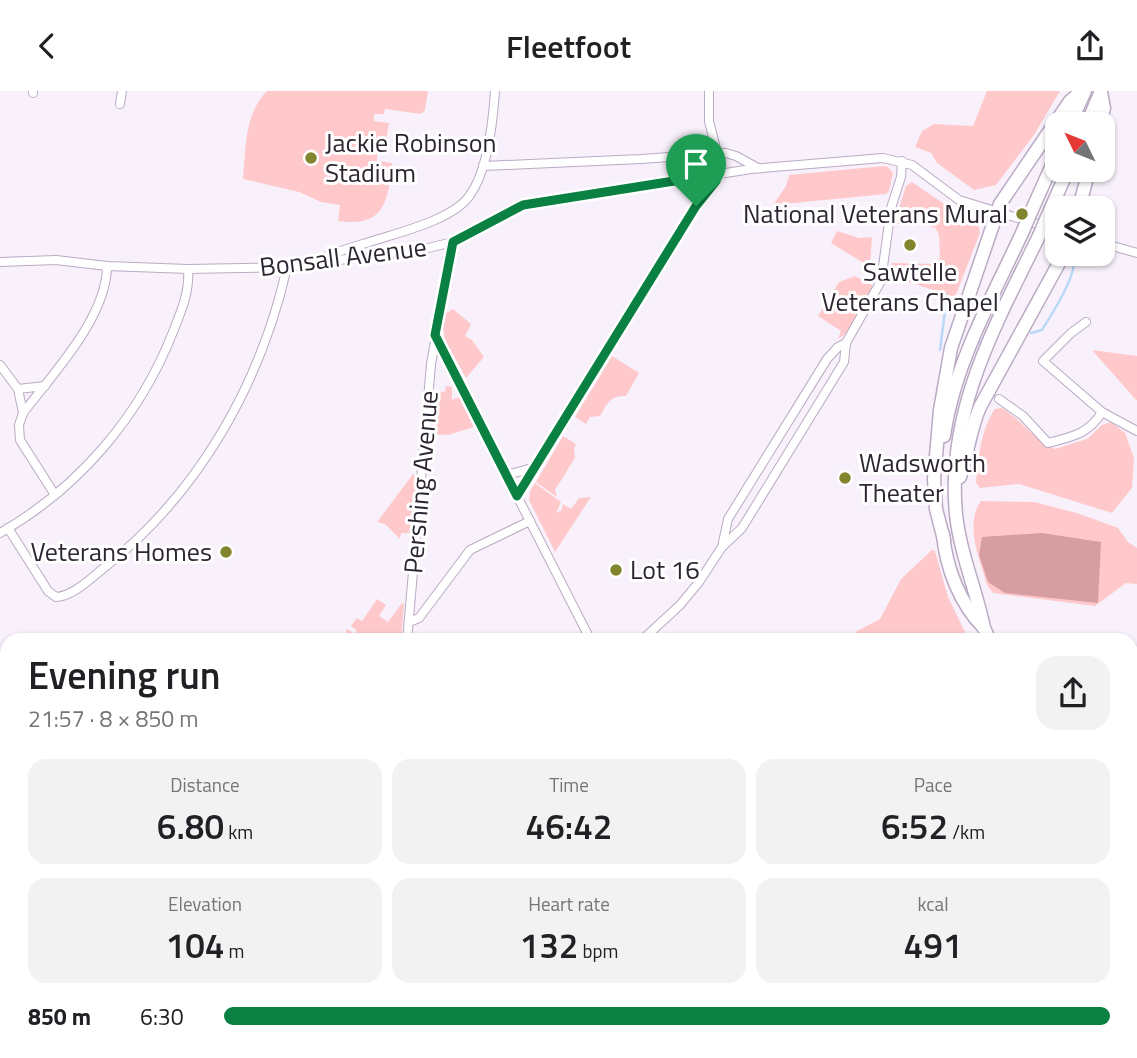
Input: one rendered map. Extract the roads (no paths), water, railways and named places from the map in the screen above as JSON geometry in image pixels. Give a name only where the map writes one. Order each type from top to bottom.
[{"type":"main road","points":[[1075,112],[1084,91]]},
{"type":"main road","points":[[984,628],[968,613],[957,587],[936,509],[936,448],[945,372],[961,315],[997,212],[1031,156],[1070,101],[1084,91]]},
{"type":"main road","points":[[1092,112],[1101,91]]},
{"type":"main road","points":[[1101,91],[1103,112]]},
{"type":"main road","points":[[944,540],[940,488],[942,456],[953,397],[972,345],[1045,181]]},
{"type":"main road","points":[[986,633],[963,553],[955,491],[958,438],[970,387],[985,348],[1063,182]]},
{"type":"main road","points":[[955,491],[980,407],[1057,266]]},
{"type":"street","points":[[120,104],[122,91]]},
{"type":"street","points":[[317,261],[450,213],[471,195],[490,134],[495,91]]},
{"type":"street","points":[[517,496],[696,206],[716,181],[717,153],[709,121],[709,91]]},
{"type":"street","name":"Bonsall Avenue","points":[[482,166],[717,153],[736,156],[758,168]]},
{"type":"street","name":"Bonsall Avenue","points":[[0,262],[56,260],[107,266],[188,269],[287,267],[453,242],[523,205],[758,168],[883,158],[902,161],[922,172],[959,200],[1045,226]]},
{"type":"street","points":[[649,633],[692,592],[722,547],[742,528],[844,362],[846,343],[879,289],[892,202],[901,177],[902,161]]},
{"type":"street","name":"Pershing Avenue","points":[[408,633],[435,335],[453,242]]},
{"type":"street","points":[[1115,247],[1137,253]]},
{"type":"street","points":[[55,495],[20,440],[19,425],[23,413],[77,344],[104,286],[107,266]]},
{"type":"street","points":[[188,269],[188,285],[178,319],[150,382],[105,446],[55,495],[4,531],[47,591],[57,597],[71,592],[134,542],[177,497],[204,461],[226,425],[263,348],[287,267]]},
{"type":"street","points":[[1086,322],[1043,361],[1102,412],[1137,431]]},
{"type":"street","points":[[435,335],[587,633]]},
{"type":"street","points":[[722,547],[728,519],[776,440],[827,359],[846,343]]},
{"type":"street","points":[[0,365],[18,389],[23,413]]},
{"type":"street","points":[[18,389],[45,386]]},
{"type":"street","points":[[999,399],[1023,416],[1048,443],[1081,434],[1090,428],[1102,412]]},
{"type":"street","points":[[776,440],[792,449]]},
{"type":"street","points":[[507,475],[536,467]]},
{"type":"street","points":[[410,622],[419,618],[470,551],[530,521]]},
{"type":"waterway","points":[[1031,333],[1042,330],[1068,283],[1074,266]]},
{"type":"waterway","points":[[940,350],[947,295]]},
{"type":"place","name":"Jackie Robinson Stadium","points":[[311,158]]},
{"type":"place","name":"National Veterans Mural","points":[[1022,214]]},
{"type":"place","name":"Sawtelle Veterans Chapel","points":[[910,245]]},
{"type":"place","name":"Wadsworth Theater","points":[[845,478]]},
{"type":"place","name":"Veterans Homes","points":[[226,552]]},
{"type":"place","name":"Lot 16","points":[[616,570]]}]
